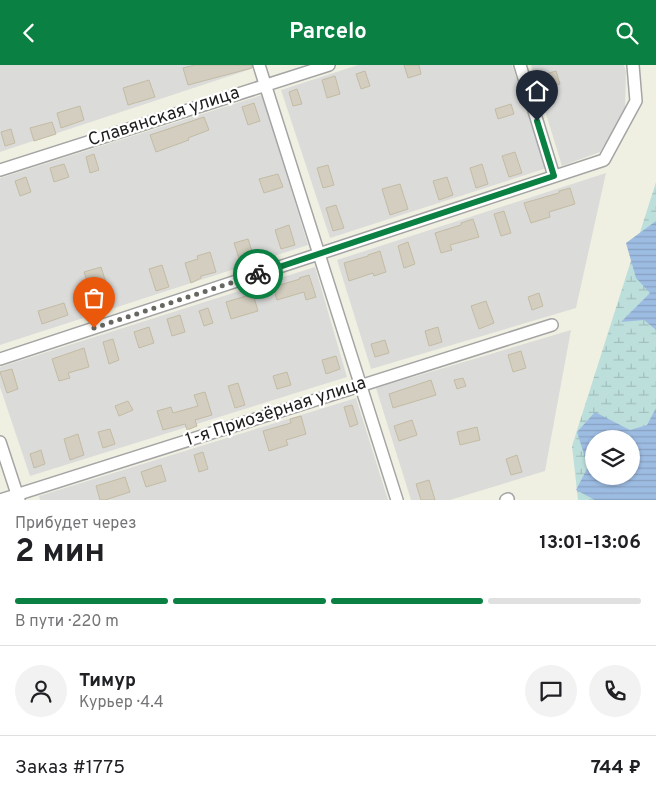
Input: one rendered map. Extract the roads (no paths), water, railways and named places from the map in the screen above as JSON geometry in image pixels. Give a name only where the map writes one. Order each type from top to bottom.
[{"type":"street","points":[[259,65],[397,500]]},
{"type":"street","name":"Славянская улица","points":[[0,170],[329,65]]},
{"type":"street","points":[[520,65],[554,176]]},
{"type":"street","points":[[0,359],[604,160],[636,101],[633,65]]},
{"type":"street","name":"1-я Приозёрная улица","points":[[0,500],[18,497],[360,385],[552,325]]},
{"type":"street","points":[[0,442],[18,497]]},
{"type":"water","points":[[656,221],[656,330],[644,320],[621,322],[650,293],[636,278],[626,243]]},
{"type":"water","points":[[656,408],[656,500],[595,500],[576,490],[585,473],[585,485],[640,485],[640,430],[630,430],[647,425]]},
{"type":"water","points":[[595,412],[630,430],[585,430],[585,457],[577,432]]}]
